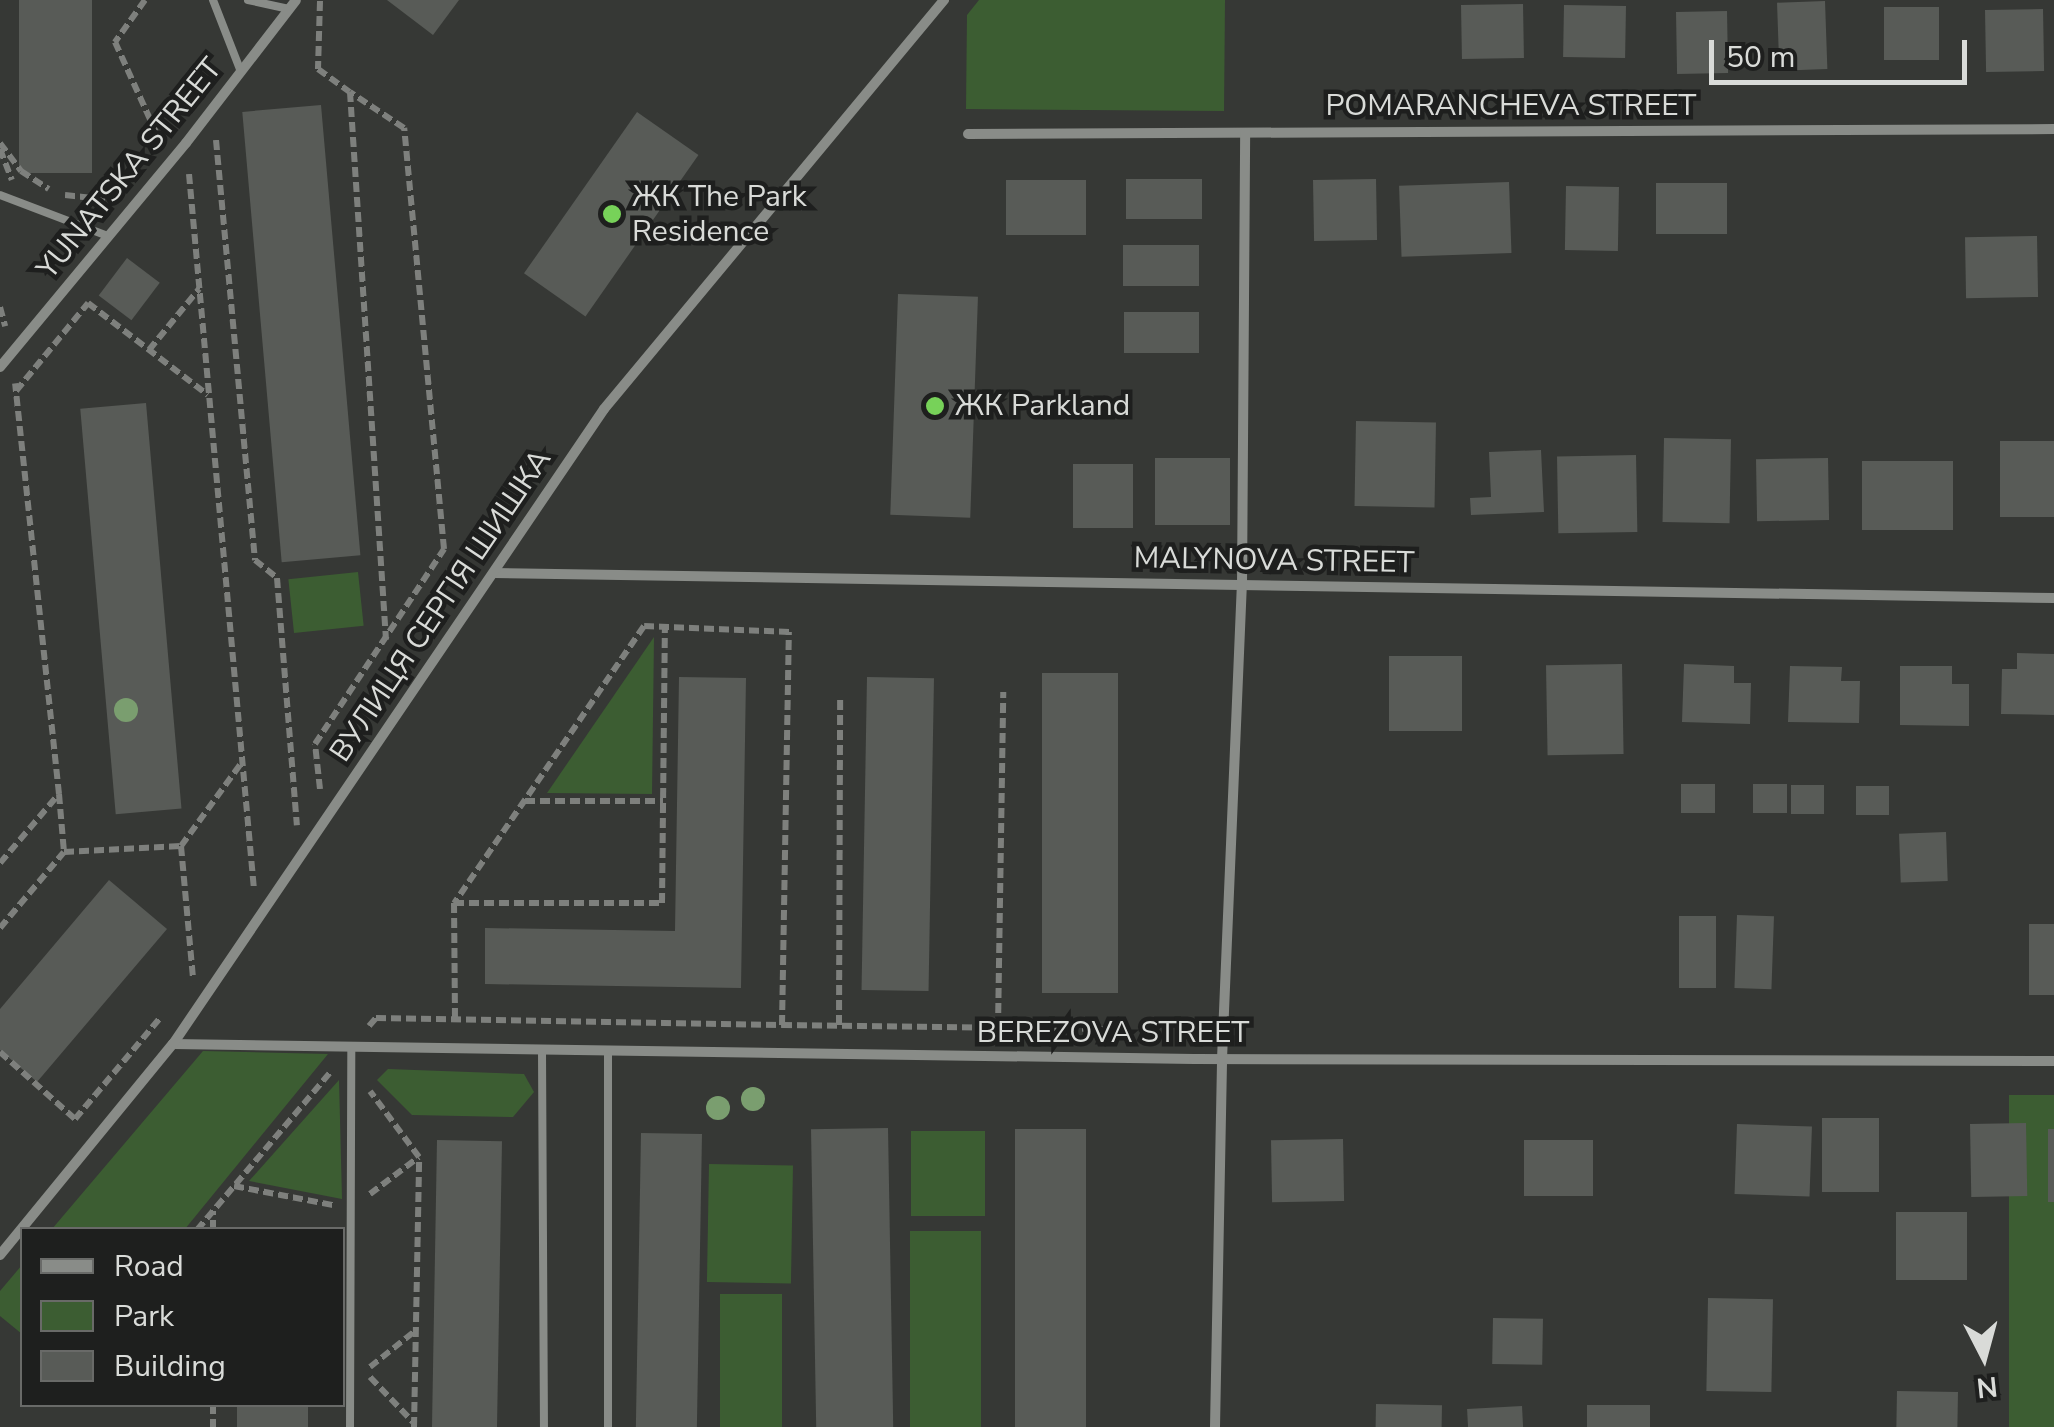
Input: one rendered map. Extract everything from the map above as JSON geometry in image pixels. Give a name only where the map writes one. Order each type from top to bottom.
[{"type":"street","name":"ВУЛИЦЯ СЕРГІЯ ШИШКА","points":[[23,1227],[173,1044],[604,409],[944,0]]},
{"type":"street","name":"YUNATSKA STREET","points":[[0,368],[186,143],[293,4]]},
{"type":"street","name":"POMARANCHEVA STREET","points":[[968,134],[2054,129]]},
{"type":"street","points":[[1215,1427],[1222,1059],[1242,586],[1245,132]]},
{"type":"street","name":"MALYNOVA STREET","points":[[494,573],[2054,598]]},
{"type":"street","name":"BEREZOVA STREET","points":[[173,1044],[1222,1059],[2054,1062]]},
{"type":"street","name":"ВУЛИЦЯ СЕРГІЯ ШИШКА","points":[[0,1255],[20,1231]]},
{"type":"lane","points":[[213,0],[241,72]]},
{"type":"lane","points":[[248,0],[293,4]]},
{"type":"lane","points":[[0,195],[108,236]]},
{"type":"lane","points":[[350,1427],[351,1047]]},
{"type":"lane","points":[[542,1051],[544,1427]]},
{"type":"lane","points":[[608,1052],[608,1427]]},
{"type":"path","points":[[144,0],[115,42],[160,141],[149,153]]},
{"type":"path","points":[[320,0],[318,69],[404,128],[444,549],[315,744],[321,798]]},
{"type":"path","points":[[350,92],[386,640]]},
{"type":"path","points":[[213,108],[255,560],[277,578],[298,831],[305,820]]},
{"type":"path","points":[[0,143],[21,171],[56,194],[108,203],[118,190]]},
{"type":"path","points":[[186,143],[254,893],[265,878]]},
{"type":"path","points":[[149,350],[200,288]]},
{"type":"path","points":[[16,391],[88,303],[209,396]]},
{"type":"path","points":[[0,928],[64,852],[12,353]]},
{"type":"path","points":[[455,1020],[454,903],[644,626],[789,632],[782,1025]]},
{"type":"path","points":[[454,903],[662,903],[665,627]]},
{"type":"path","points":[[998,1028],[1003,692]]},
{"type":"path","points":[[839,1025],[840,698]]},
{"type":"path","points":[[193,980],[182,846],[242,761]]},
{"type":"path","points":[[0,863],[58,794]]},
{"type":"path","points":[[524,801],[664,801]]},
{"type":"path","points":[[64,852],[182,846]]},
{"type":"path","points":[[0,913],[12,914]]},
{"type":"path","points":[[182,994],[204,965]]},
{"type":"path","points":[[0,1052],[75,1119],[170,1008]]},
{"type":"path","points":[[199,1227],[376,1018],[1108,1028]]},
{"type":"path","points":[[414,1425],[419,1157]]},
{"type":"path","points":[[213,1210],[213,1227]]},
{"type":"path","points":[[365,1371],[416,1330]]},
{"type":"path","points":[[350,1356],[414,1425]]},
{"type":"green space","points":[[979,0],[1225,0],[1224,111],[966,109],[967,15]]},
{"type":"green space","points":[[358,572],[364,626],[294,633],[288,579]]},
{"type":"green space","points":[[654,637],[652,794],[547,793]]},
{"type":"green space","points":[[203,1051],[328,1054],[187,1227],[54,1227]]},
{"type":"green space","points":[[388,1069],[524,1074],[534,1092],[513,1117],[412,1115],[377,1080]]},
{"type":"green space","points":[[339,1080],[342,1199],[249,1181]]},
{"type":"green space","points":[[2009,1095],[2054,1095],[2054,1427],[2009,1427]]},
{"type":"green space","points":[[911,1131],[985,1131],[985,1216],[911,1216]]},
{"type":"green space","points":[[709,1164],[793,1165],[791,1283],[707,1282]]},
{"type":"green space","points":[[910,1231],[981,1231],[981,1427],[910,1427]]},
{"type":"green space","points":[[20,1267],[20,1332],[0,1316],[0,1291]]},
{"type":"green space","points":[[720,1294],[782,1294],[782,1427],[720,1427]]},
{"type":"building","points":[[19,0],[92,0],[92,173],[19,173]]},
{"type":"building","points":[[387,0],[459,0],[433,35]]},
{"type":"building","points":[[1825,1],[1827,69],[1779,71],[1777,3]]},
{"type":"building","points":[[1523,4],[1524,58],[1462,59],[1461,5]]},
{"type":"building","points":[[1564,5],[1626,6],[1625,58],[1563,57]]},
{"type":"building","points":[[1884,7],[1939,7],[1939,60],[1884,60]]},
{"type":"building","points":[[2043,9],[2044,71],[1986,72],[1985,10]]},
{"type":"building","points":[[1727,11],[1728,73],[1677,74],[1676,12]]},
{"type":"building","points":[[321,105],[360,555],[282,562],[242,112]]},
{"type":"building","name":"ЖК The Park Residence","points":[[637,112],[698,155],[585,316],[524,273]]},
{"type":"building","points":[[1126,179],[1202,179],[1202,219],[1126,219]]},
{"type":"building","points":[[1376,179],[1377,240],[1314,241],[1313,180]]},
{"type":"building","points":[[1006,180],[1086,180],[1086,235],[1006,235]]},
{"type":"building","points":[[1509,182],[1511,253],[1402,257],[1399,186]]},
{"type":"building","points":[[1656,183],[1727,183],[1727,234],[1656,234]]},
{"type":"building","points":[[1566,186],[1619,187],[1618,251],[1565,250]]},
{"type":"building","points":[[2037,236],[2038,297],[1966,298],[1965,237]]},
{"type":"building","points":[[1123,245],[1199,245],[1199,286],[1123,286]]},
{"type":"building","points":[[127,258],[160,283],[131,320],[99,296]]},
{"type":"building","name":"ЖК Parkland","points":[[898,294],[978,297],[970,518],[890,515]]},
{"type":"building","points":[[1124,312],[1199,312],[1199,353],[1124,353]]},
{"type":"building","points":[[146,403],[181,808],[116,814],[80,409]]},
{"type":"building","points":[[1356,421],[1436,422],[1435,507],[1355,506]]},
{"type":"building","points":[[1664,438],[1731,439],[1730,523],[1663,522]]},
{"type":"building","points":[[2000,441],[2054,441],[2054,517],[2000,517]]},
{"type":"building","points":[[1541,450],[1544,512],[1471,515],[1470,498],[1491,497],[1489,452]]},
{"type":"building","points":[[1636,455],[1637,532],[1558,533],[1557,456]]},
{"type":"building","points":[[1155,458],[1230,458],[1230,525],[1155,525]]},
{"type":"building","points":[[1828,458],[1829,520],[1757,521],[1756,459]]},
{"type":"building","points":[[1862,461],[1953,461],[1953,530],[1862,530]]},
{"type":"building","points":[[1073,464],[1133,464],[1133,528],[1073,528]]},
{"type":"building","points":[[2017,653],[2054,654],[2054,715],[2001,714],[2002,669],[2017,669]]},
{"type":"building","points":[[1389,656],[1462,656],[1462,731],[1389,731]]},
{"type":"building","points":[[1622,664],[1624,754],[1548,755],[1546,665]]},
{"type":"building","points":[[1684,664],[1734,666],[1734,683],[1751,683],[1750,724],[1682,722]]},
{"type":"building","points":[[1790,666],[1842,667],[1841,681],[1860,681],[1859,723],[1788,722]]},
{"type":"building","points":[[1900,666],[1952,666],[1952,684],[1969,684],[1969,726],[1900,725]]},
{"type":"building","points":[[1042,673],[1118,673],[1118,993],[1042,993]]},
{"type":"building","points":[[679,677],[746,678],[741,988],[485,984],[485,928],[675,931]]},
{"type":"building","points":[[867,677],[934,678],[929,991],[862,990]]},
{"type":"building","points":[[1681,784],[1715,784],[1715,813],[1681,813]]},
{"type":"building","points":[[1753,784],[1787,784],[1787,813],[1753,813]]},
{"type":"building","points":[[1791,785],[1824,785],[1824,814],[1791,814]]},
{"type":"building","points":[[1856,786],[1889,786],[1889,815],[1856,815]]},
{"type":"building","points":[[1946,832],[1948,881],[1901,883],[1899,834]]},
{"type":"building","points":[[109,880],[167,929],[37,1082],[0,1050],[0,1009]]},
{"type":"building","points":[[1737,915],[1774,916],[1771,989],[1734,988]]},
{"type":"building","points":[[1679,916],[1716,916],[1716,988],[1679,988]]},
{"type":"building","points":[[2029,924],[2054,924],[2054,995],[2029,995]]},
{"type":"building","points":[[1822,1118],[1879,1118],[1879,1192],[1822,1192]]},
{"type":"building","points":[[2026,1123],[2027,1196],[1971,1197],[1970,1124]]},
{"type":"building","points":[[1737,1124],[1812,1127],[1810,1197],[1735,1194]]},
{"type":"building","points":[[888,1128],[893,1427],[816,1427],[811,1129]]},
{"type":"building","points":[[1015,1129],[1086,1129],[1086,1427],[1015,1427]]},
{"type":"building","points":[[2048,1129],[2054,1129],[2054,1202],[2048,1202]]},
{"type":"building","points":[[641,1133],[702,1134],[697,1427],[636,1427]]},
{"type":"building","points":[[1343,1139],[1344,1201],[1272,1202],[1271,1140]]},
{"type":"building","points":[[437,1140],[502,1141],[497,1427],[432,1427]]},
{"type":"building","points":[[1524,1140],[1593,1140],[1593,1196],[1524,1196]]},
{"type":"building","points":[[1896,1212],[1967,1212],[1967,1280],[1896,1280]]},
{"type":"building","points":[[1708,1298],[1773,1299],[1771,1392],[1706,1391]]},
{"type":"building","points":[[1493,1318],[1543,1319],[1542,1365],[1492,1364]]},
{"type":"building","points":[[1897,1391],[1958,1392],[1957,1427],[1896,1427]]},
{"type":"building","points":[[1376,1404],[1442,1405],[1442,1427],[1376,1427]]},
{"type":"building","points":[[1587,1405],[1650,1405],[1650,1427],[1587,1427]]},
{"type":"building","points":[[1522,1406],[1523,1427],[1468,1427],[1467,1409]]},
{"type":"building","points":[[237,1407],[308,1407],[308,1427],[237,1427]]},
{"type":"place","name":"ЖК The Park Residence","points":[[612,214]]},
{"type":"place","name":"ЖК Parkland","points":[[935,406]]}]
